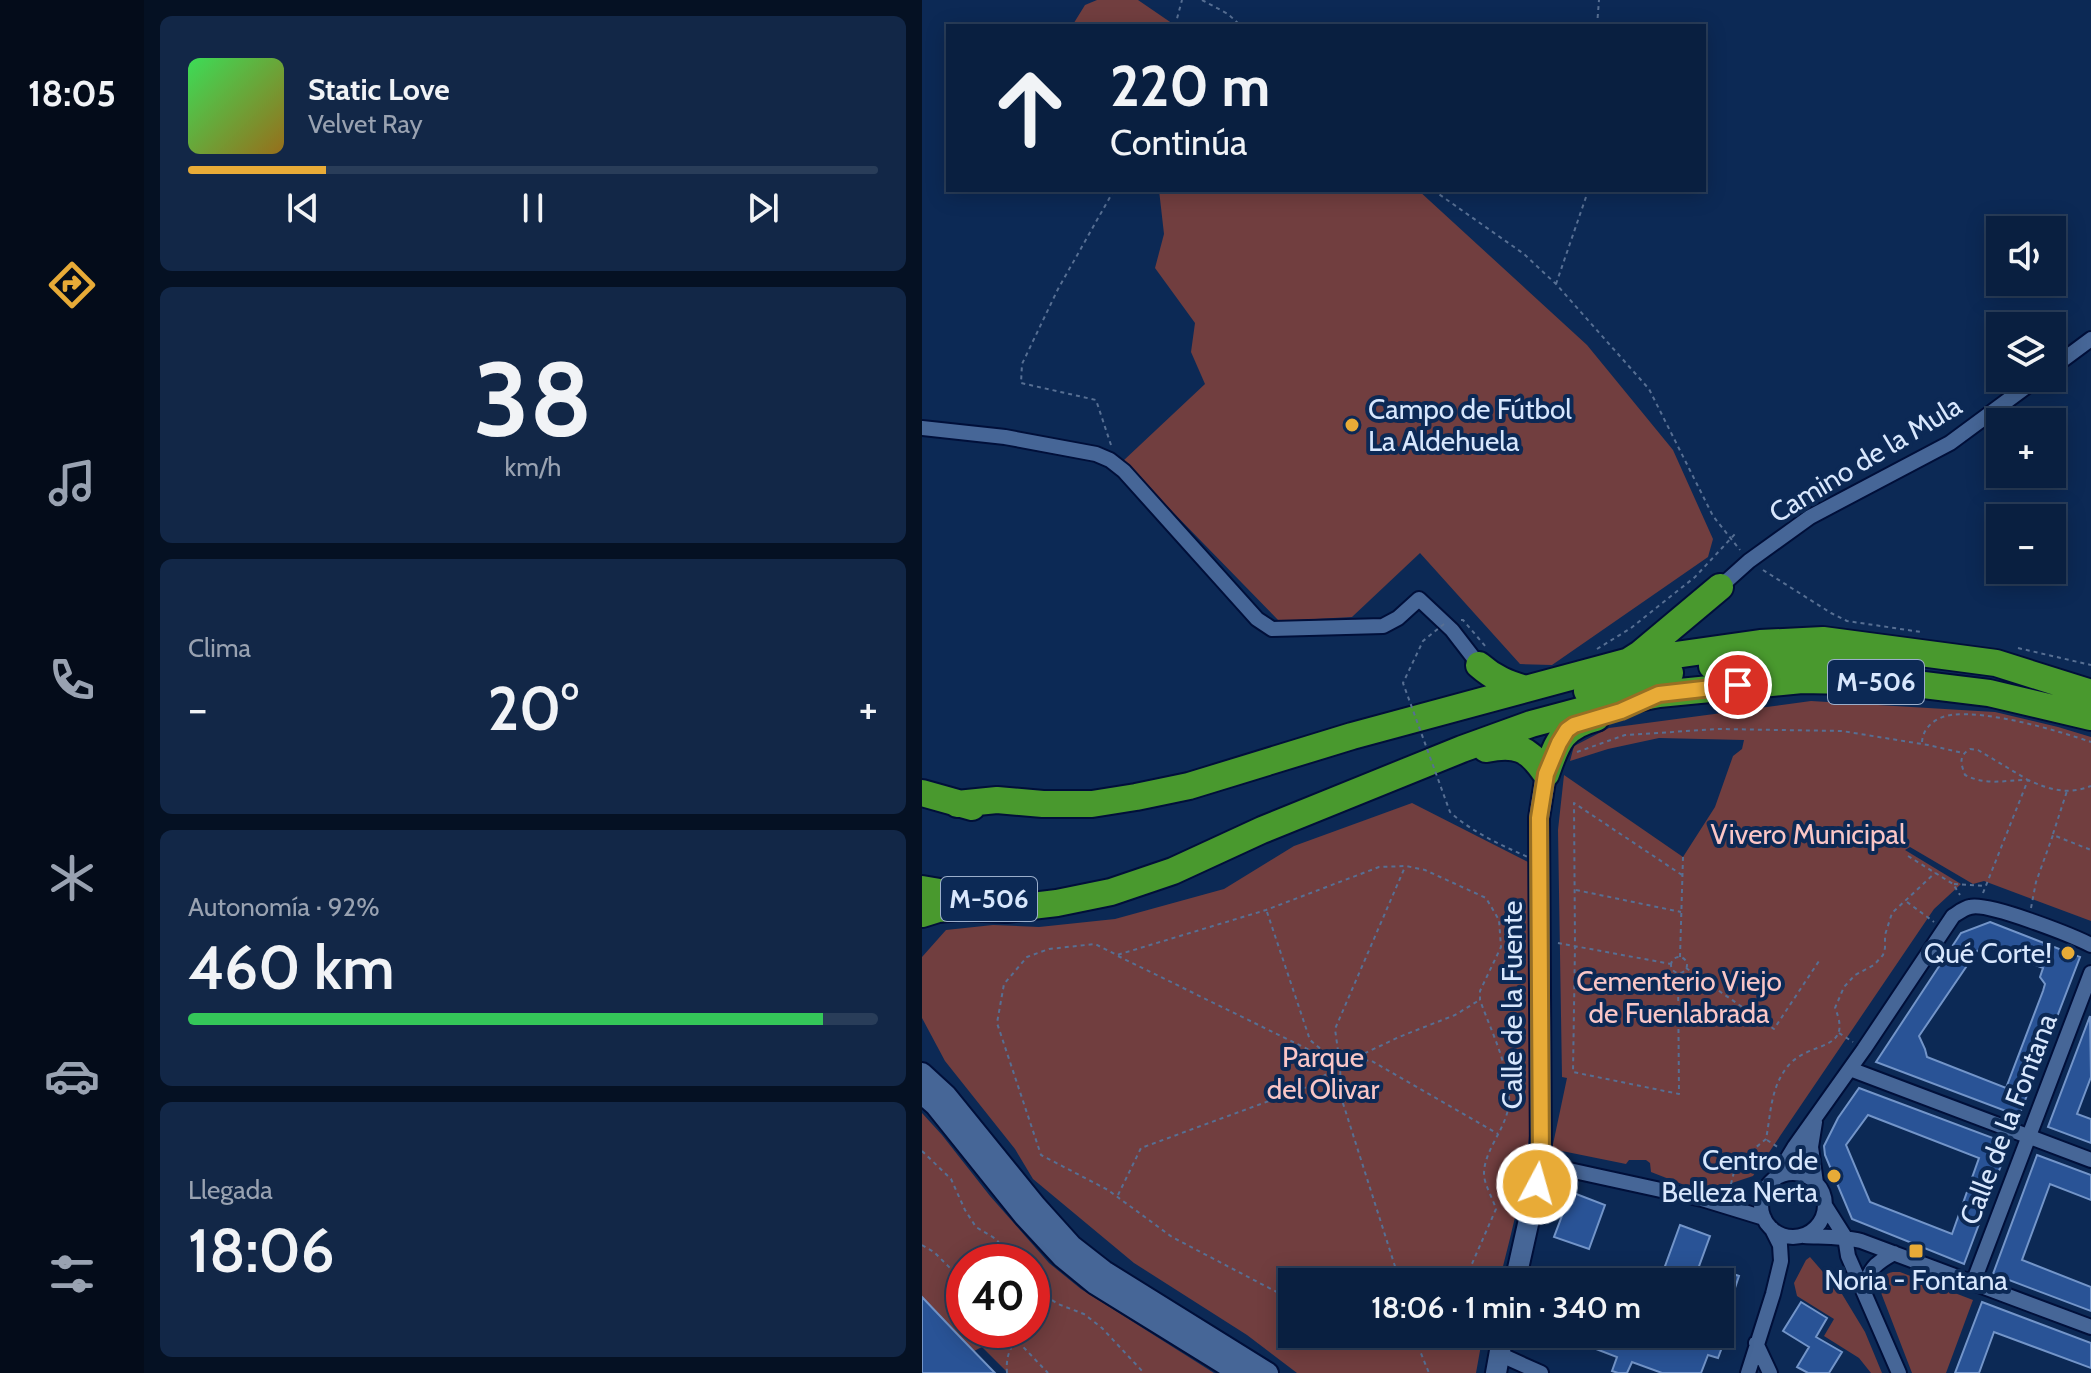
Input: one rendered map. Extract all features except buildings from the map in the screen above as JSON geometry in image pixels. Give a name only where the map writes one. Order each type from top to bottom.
[{"type":"highway","points":[[1720,587],[1700,621],[1701,631],[1713,638],[1760,643]]},
{"type":"highway","points":[[1626,662],[1640,654],[1720,587]]},
{"type":"highway","points":[[957,804],[997,800],[1092,804],[1136,797],[1189,786],[1352,736],[1626,662],[1760,643],[1823,640],[1910,650],[1996,663],[2055,683]]},
{"type":"highway","points":[[1484,658],[1491,676],[1526,689]]},
{"type":"highway","points":[[1466,705],[1481,682],[1484,658]]},
{"type":"highway","name":"M-506","points":[[922,793],[957,804],[1006,813],[1067,816],[1132,812],[1186,801],[1654,675],[1790,659],[1879,659],[2055,683],[2091,693]]},
{"type":"highway","name":"M-506","points":[[922,889],[959,896],[1057,903],[1111,892],[1173,871],[1262,830],[1531,724],[1659,694],[1802,680],[1899,682],[1989,693],[2091,717]]},
{"type":"highway","points":[[1546,774],[1559,743],[1574,725],[1621,711],[1659,694]]},
{"type":"highway","points":[[1439,759],[1510,746],[1538,761],[1546,774]]},
{"type":"highway","points":[[922,914],[960,907],[1006,909],[1057,903]]},
{"type":"main road","name":"Calle de la Fuente","points":[[1518,1268],[1541,1166],[1539,818],[1546,774]]},
{"type":"main road","points":[[922,1073],[946,1095],[1072,1246],[1104,1271],[1268,1373]]},
{"type":"main road","points":[[922,1094],[935,1105],[1024,1216],[1062,1257],[1095,1284],[1239,1373]]},
{"type":"street","points":[[2066,358],[2091,339]]},
{"type":"street","name":"Camino de la Mula","points":[[1720,587],[1749,561],[1810,517],[1950,443],[2019,392]]},
{"type":"street","points":[[922,428],[1005,437],[1096,454],[1110,460],[1124,471],[1257,619],[1272,629],[1383,626],[1398,618],[1419,599],[1484,658]]},
{"type":"street","points":[[1748,1373],[1781,1261],[1780,1245],[1761,1203],[1764,1193],[1953,916],[1973,906],[1997,909],[2091,945]]},
{"type":"street","name":"Calle de la Fontana","points":[[1973,1283],[2091,973]]},
{"type":"street","points":[[1850,1069],[2091,1160]]},
{"type":"street","points":[[1816,1117],[1811,1147],[1816,1183],[1826,1207],[1845,1237],[1848,1256],[1899,1373]]},
{"type":"street","points":[[1541,1166],[1702,1199],[1768,1224],[1784,1236],[1845,1237],[2091,1327]]},
{"type":"street","points":[[1775,1179],[1783,1175],[1801,1174],[1816,1183]]},
{"type":"street","points":[[1781,1261],[1801,1236],[1815,1229],[1823,1219],[1826,1207]]},
{"type":"street","points":[[1863,1292],[1868,1272],[1894,1253]]},
{"type":"street","points":[[1756,1343],[1770,1373]]},
{"type":"street","points":[[1499,1354],[1541,1373]]},
{"type":"path","points":[[1176,24],[1182,0]]},
{"type":"path","points":[[1202,0],[1228,14],[1239,24]]},
{"type":"path","points":[[1597,24],[1599,0]]},
{"type":"path","points":[[1110,460],[1114,454],[1096,400],[1021,383],[1022,364],[1058,289],[1113,192]]},
{"type":"path","points":[[1436,192],[1524,254],[1556,284],[1649,389],[1713,516],[1749,561],[1847,621],[1924,633]]},
{"type":"path","points":[[1556,284],[1586,192]]},
{"type":"path","points":[[1590,654],[1631,628],[1695,577],[1735,534]]},
{"type":"path","points":[[1484,658],[1463,620],[1444,624],[1423,641],[1403,683],[1450,812],[1464,825],[1539,862]]},
{"type":"path","points":[[2010,647],[2091,665]]},
{"type":"path","points":[[1922,744],[1923,733],[1928,726],[1948,715],[2021,723],[2091,742]]},
{"type":"path","points":[[1577,752],[1625,735],[1719,729],[1842,731],[1963,753]]},
{"type":"path","points":[[2028,780],[1993,783],[1975,780],[1965,775],[1960,762],[1963,753],[1970,749],[1978,750],[2041,786],[2074,792],[2091,786]]},
{"type":"path","points":[[1908,856],[1953,884],[1973,906],[1986,886],[2028,780]]},
{"type":"path","points":[[2029,921],[2036,882],[2067,791]]},
{"type":"path","points":[[1678,973],[1679,1094],[1573,1072],[1574,803],[1682,875]]},
{"type":"path","points":[[2053,835],[2091,850]]},
{"type":"path","points":[[1680,957],[1683,857]]},
{"type":"path","points":[[1396,1268],[1341,1097],[1335,1029],[1406,866]]},
{"type":"path","points":[[1117,955],[1266,910],[1379,867],[1406,866],[1425,870],[1486,898],[1499,920],[1501,947],[1480,991],[1480,1000],[1509,1087],[1508,1110],[1484,1174],[1496,1209],[1472,1268]]},
{"type":"path","points":[[1728,1201],[1736,1164],[1766,1139],[1776,1087],[1787,1067],[1800,1054],[1833,1042],[1841,1023],[1835,1008],[1844,987],[1883,955],[1892,913],[1935,873]]},
{"type":"path","points":[[1953,884],[1986,886]]},
{"type":"path","points":[[1575,890],[1681,912]]},
{"type":"path","points":[[1906,901],[1943,929]]},
{"type":"path","points":[[1266,910],[1310,1040],[1340,1065]]},
{"type":"path","points":[[1540,940],[1671,964]]},
{"type":"path","points":[[1278,1293],[1172,1237],[1118,1197],[1041,1155],[997,1023],[1004,984],[1027,957],[1049,949],[1095,944],[1340,1065],[1370,1060],[1499,1135]]},
{"type":"path","points":[[1671,964],[1680,957]]},
{"type":"path","points":[[1680,957],[1685,960],[1686,968],[1774,1029],[1819,961]]},
{"type":"path","points":[[1671,964],[1678,973]]},
{"type":"path","points":[[1678,973],[1686,968]]},
{"type":"path","points":[[1118,1197],[1141,1148],[1307,1087],[1340,1065],[1455,1015],[1480,1000]]},
{"type":"path","points":[[1839,1033],[1864,1049]]},
{"type":"path","points":[[922,1151],[951,1179],[976,1227],[1000,1244]]},
{"type":"path","points":[[922,1245],[946,1264]]},
{"type":"path","points":[[1050,1299],[1084,1314],[1102,1328],[1144,1373]]},
{"type":"path","points":[[1007,1373],[1006,1361],[1011,1348]]},
{"type":"path","points":[[1024,1348],[1048,1373]]},
{"type":"path","points":[[1419,1348],[1429,1373]]},
{"type":"green space","points":[[1097,0],[1138,0],[1173,24],[1073,24],[1085,5]]},
{"type":"green space","points":[[1159,192],[1420,192],[1587,345],[1673,450],[1713,539],[1708,557],[1552,665],[1520,664],[1420,553],[1352,617],[1279,621],[1123,461],[1205,384],[1191,352],[1195,323],[1155,268],[1164,234]]},
{"type":"green space","points":[[1811,701],[1995,712],[2091,737],[2091,921],[1984,881],[1973,884],[1910,847],[1905,850],[1961,884],[1934,909],[1753,1176],[1732,1183],[1728,1202],[1651,1172],[1650,1163],[1646,1160],[1629,1160],[1626,1164],[1552,1149],[1567,1078],[1562,1077],[1558,830],[1564,775],[1683,857],[1715,807],[1733,756],[1742,749],[1744,740],[1659,738],[1570,761],[1574,746],[1609,728]]},
{"type":"green space","name":"Parque del Olivar","points":[[1412,803],[1528,862],[1532,1026],[1530,1125],[1522,1185],[1502,1268],[1278,1268],[1278,1348],[1480,1348],[1476,1373],[1297,1373],[1247,1335],[1134,1263],[1033,1179],[1015,1149],[945,1061],[922,1018],[922,957],[946,930],[993,925],[1039,927],[1115,919],[1224,889],[1294,846]]},
{"type":"green space","points":[[922,1113],[1032,1244],[946,1244],[946,1325],[922,1303]]},
{"type":"green space","points":[[1810,1257],[1842,1294],[1865,1332],[1882,1373],[1871,1373],[1859,1358],[1824,1336],[1834,1319],[1797,1296],[1794,1283]]},
{"type":"green space","points":[[1050,1264],[1081,1289],[1214,1373],[1008,1373],[983,1348],[1050,1348]]},
{"type":"green space","points":[[1893,1272],[1973,1300],[1946,1373],[1912,1373],[1880,1290],[1882,1278]]},
{"type":"place","name":"Campo de Fútbol La Aldehuela","points":[[1352,425]]},
{"type":"place","name":"Qué Corte!","points":[[2068,953]]},
{"type":"place","name":"Centro de Belleza Nerta","points":[[1834,1176]]},
{"type":"place","name":"Noria - Fontana","points":[[1916,1251]]},
{"type":"route","points":[[1537,1184],[1541,1166],[1539,818],[1546,774],[1559,743],[1574,725],[1621,711],[1659,694],[1738,685]]},
{"type":"park label","name":"Vivero Municipal","points":[[1808,834]]},
{"type":"park label","name":"Cementerio Viejo de Fuenlabrada","points":[[1679,997]]}]
